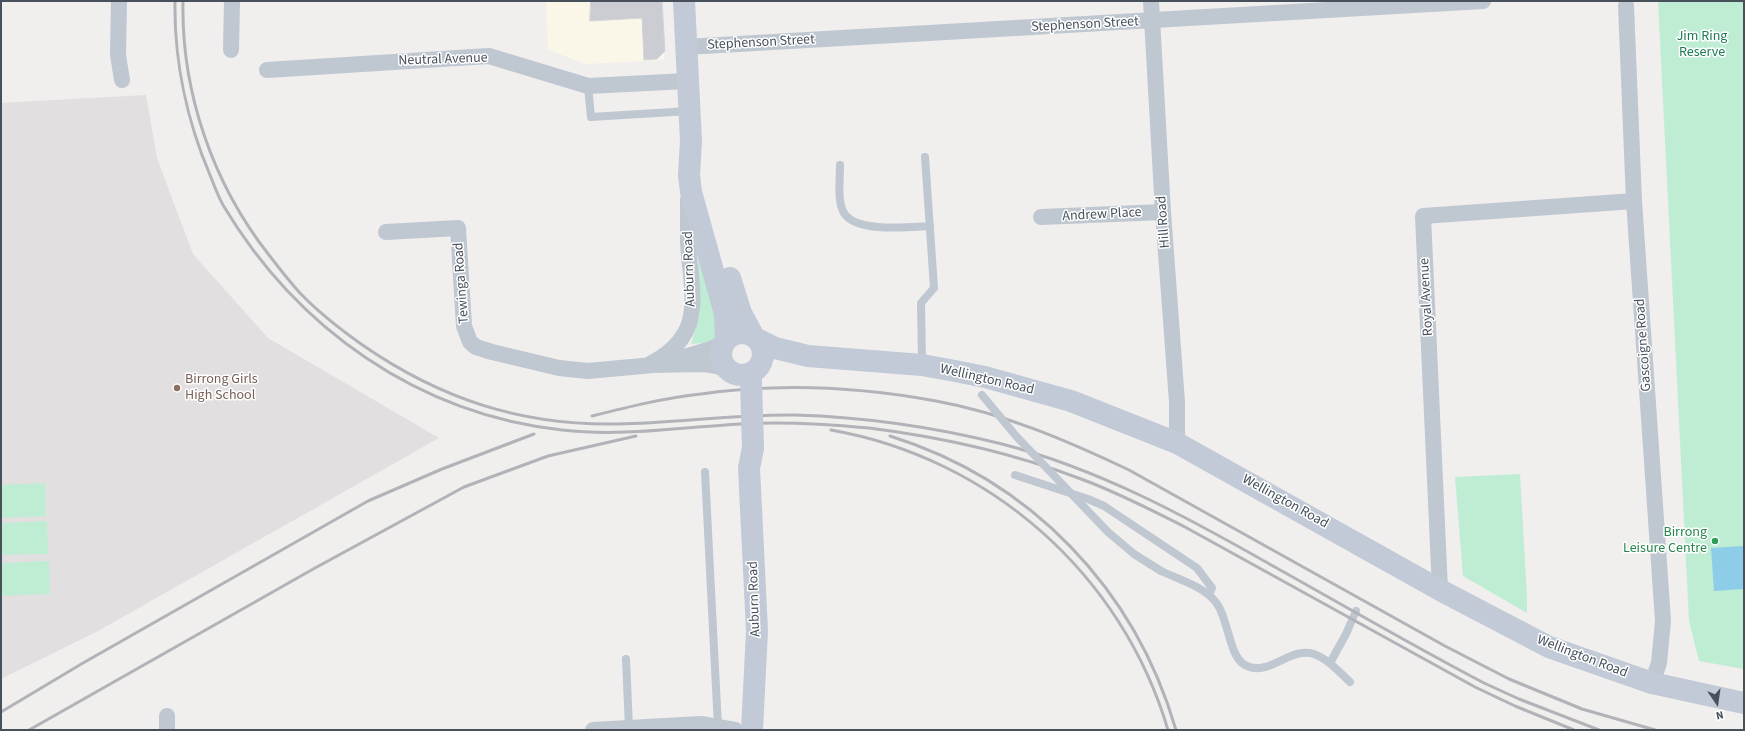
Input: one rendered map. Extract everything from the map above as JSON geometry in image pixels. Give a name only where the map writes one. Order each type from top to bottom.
[{"type":"main road","name":"Auburn Road","points":[[684,1],[691,141],[689,174],[694,206],[725,314],[725,342]]},
{"type":"main road","name":"Auburn Road","points":[[691,141],[739,308],[756,338]]},
{"type":"main road","points":[[740,333],[756,338],[762,346],[764,355],[744,374],[721,359],[721,351],[725,342],[740,333]]},
{"type":"main road","name":"Wellington Road","points":[[756,338],[775,348],[808,356],[922,365],[984,386],[1071,401],[1177,443],[1440,590],[1549,647],[1652,682],[1744,703]]},
{"type":"main road","name":"Wellington Road","points":[[744,374],[777,361],[808,356]]},
{"type":"main road","name":"Auburn Road","points":[[744,374],[757,630],[752,730]]},
{"type":"street","points":[[119,1],[118,55],[122,80]]},
{"type":"street","points":[[231,50],[232,1]]},
{"type":"street","name":"Hill Road","points":[[1151,1],[1163,212],[1177,402],[1177,443]]},
{"type":"street","name":"Stephenson Street","points":[[686,47],[1483,1]]},
{"type":"street","name":"Gascoigne Road","points":[[1625,3],[1634,201],[1663,621],[1659,663],[1652,682]]},
{"type":"street","name":"Neutral Avenue","points":[[267,70],[489,56],[588,86],[687,81]]},
{"type":"street","name":"Auburn Road","points":[[649,366],[676,347],[690,322],[692,301],[688,220],[689,174]]},
{"type":"street","name":"Royal Avenue","points":[[1440,590],[1423,216],[1634,201]]},
{"type":"street","name":"Andrew Place","points":[[1041,217],[1163,212]]},
{"type":"street","name":"Tewinga Road","points":[[386,232],[458,228],[464,326],[470,342],[476,347],[559,368],[588,371],[649,366],[704,364],[717,366],[744,374]]},
{"type":"street","name":"Tewinga Road","points":[[649,366],[709,350],[725,342]]},
{"type":"street","points":[[592,730],[701,724],[735,730]]},
{"type":"lane","points":[[588,86],[592,117],[689,111]]},
{"type":"lane","points":[[922,365],[921,303],[934,288],[925,157]]},
{"type":"lane","points":[[840,165],[841,200],[844,213],[852,221],[866,225],[886,227],[930,226]]},
{"type":"lane","points":[[984,386],[1016,436],[1108,532],[1134,554],[1161,571],[1209,595],[1221,610],[1237,656],[1246,666],[1262,668],[1302,652],[1314,654],[1330,663],[1350,682]]},
{"type":"lane","points":[[705,472],[718,727]]},
{"type":"lane","points":[[1015,476],[1088,499],[1104,506],[1197,568],[1212,588],[1209,595]]},
{"type":"lane","points":[[1330,663],[1356,612]]},
{"type":"lane","points":[[626,659],[628,728]]},
{"type":"shaded area","points":[[546,1],[662,1],[664,60],[586,64],[548,50]]},
{"type":"shaded area","name":"Birrong Girls High School","points":[[146,95],[157,158],[193,254],[268,338],[439,438],[98,631],[1,679],[1,103]]},
{"type":"green space","name":"Jim Ring Reserve","points":[[1658,1],[1744,1],[1744,669],[1699,661],[1689,621]]},
{"type":"green space","points":[[697,245],[721,325],[714,342],[691,344],[700,315]]},
{"type":"green space","points":[[1520,474],[1527,613],[1463,576],[1455,477]]},
{"type":"green space","points":[[45,483],[46,516],[1,518],[1,485]]},
{"type":"green space","points":[[47,521],[48,554],[1,555],[1,523]]},
{"type":"green space","points":[[49,561],[50,594],[1,596],[1,563]]},
{"type":"water","points":[[1744,546],[1744,589],[1714,591],[1711,548]]},
{"type":"building","points":[[591,1],[662,1],[665,51],[657,59],[644,60],[642,18],[590,21]]},
{"type":"railway","points":[[175,1],[177,45],[189,112],[202,154],[223,205],[253,250],[287,290],[325,326],[366,358],[411,384],[459,406],[509,421],[562,430],[584,432],[629,432],[757,423],[821,424],[869,428],[923,436],[976,447],[1029,461],[1121,495],[1185,527],[1475,687],[1515,706],[1574,730]]},
{"type":"railway","points":[[183,1],[184,35],[188,69],[204,136],[232,198],[249,227],[288,279],[314,307],[361,344],[421,380],[452,394],[483,405],[515,414],[548,420],[618,424],[773,415],[821,416],[925,428],[976,438],[1038,454],[1108,481],[1175,512],[1484,683],[1519,699],[1599,730]]},
{"type":"railway","points":[[592,416],[646,403],[687,396],[760,388],[819,388],[878,392],[907,396],[961,406],[1010,420],[1083,449],[1129,470],[1445,646],[1509,679],[1582,709],[1655,730]]},
{"type":"railway","points":[[831,430],[889,445],[944,467],[995,496],[1042,532],[1083,574],[1118,621],[1147,673],[1168,730]]},
{"type":"railway","points":[[1,712],[83,663],[368,501],[442,469],[534,434]]},
{"type":"railway","points":[[29,730],[315,568],[464,487],[548,456],[636,436]]},
{"type":"railway","points":[[890,436],[941,455],[988,481],[1032,511],[1070,547],[1105,587],[1134,631],[1158,679],[1176,730]]},
{"type":"place","name":"Birrong Girls High School","points":[[177,388]]},
{"type":"place","name":"Birrong Leisure Centre","points":[[1715,541]]}]
